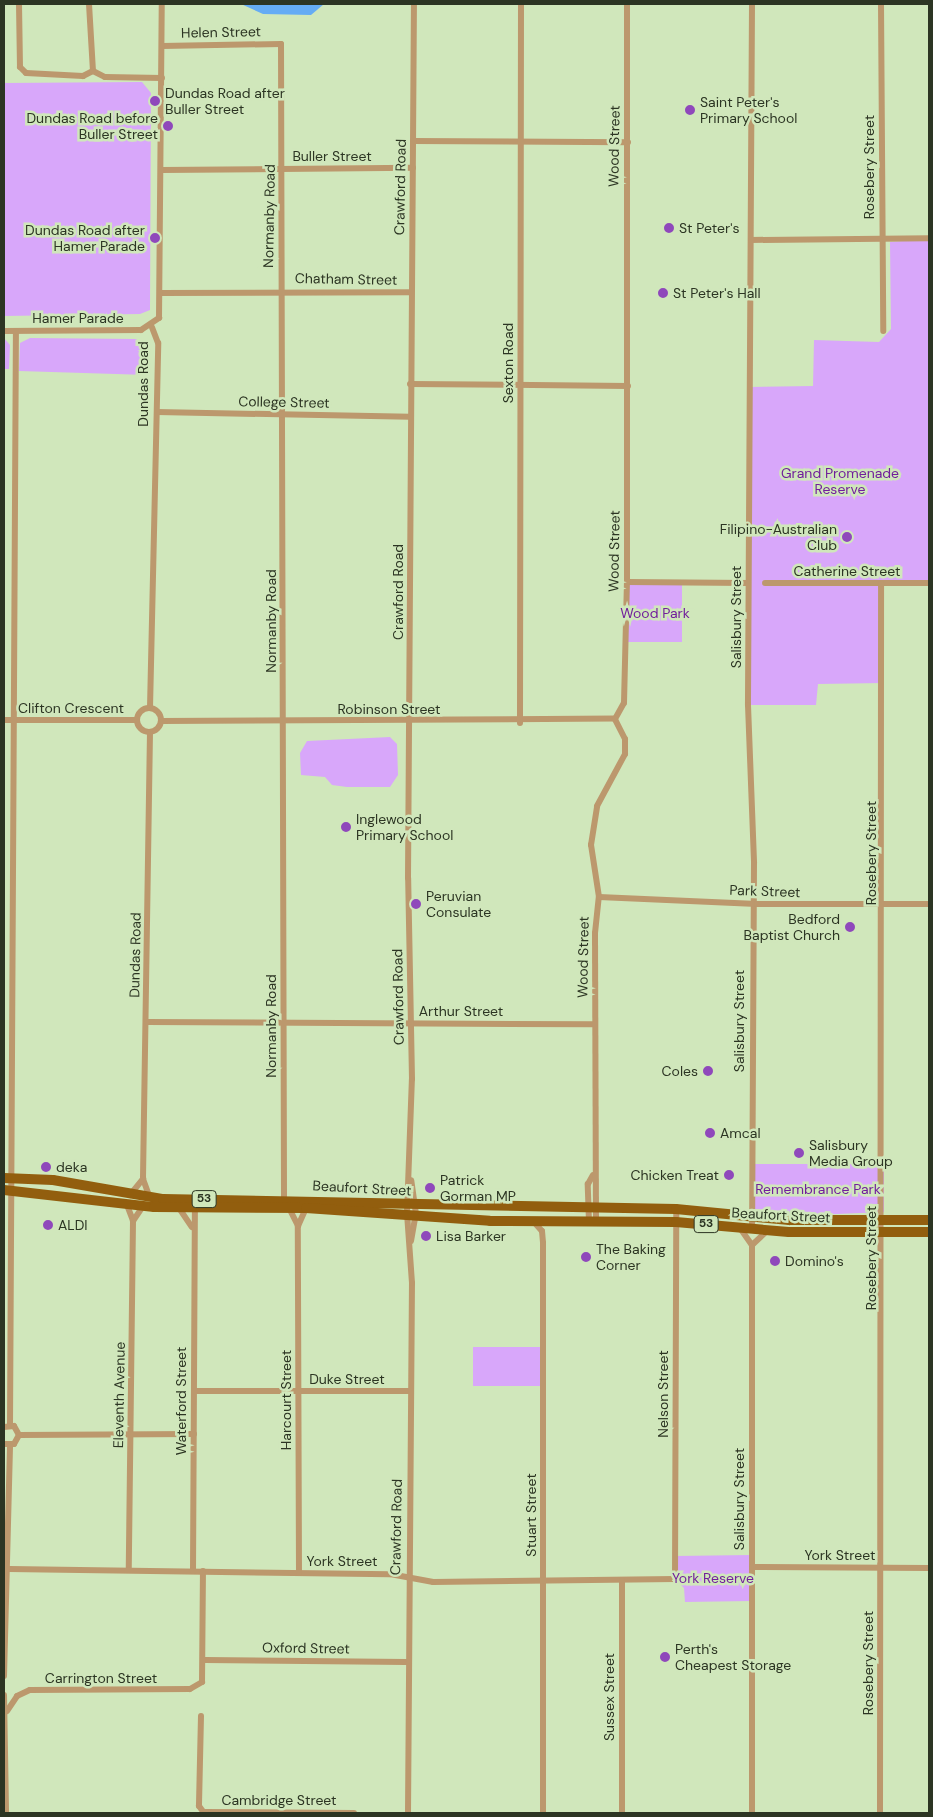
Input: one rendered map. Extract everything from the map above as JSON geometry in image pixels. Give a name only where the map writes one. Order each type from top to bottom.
[{"type":"main road","name":"Beaufort Street","points":[[8,1178],[128,1200],[143,1206],[179,1208],[195,1204]]},
{"type":"main road","name":"Beaufort Street","points":[[8,1190],[128,1200],[150,1198],[195,1204],[287,1203],[411,1209],[532,1220],[676,1222],[767,1231],[929,1232]]},
{"type":"main road","name":"Beaufort Street","points":[[287,1203],[306,1208],[676,1209],[752,1216],[929,1220]]},
{"type":"street","points":[[19,4],[20,67],[26,73],[83,76],[93,72],[105,77],[162,78]]},
{"type":"street","points":[[89,4],[93,72]]},
{"type":"street","name":"Dundas Road","points":[[150,708],[158,343],[152,327],[161,312],[162,4]]},
{"type":"street","name":"Crawford Road","points":[[408,1813],[406,1662],[412,1023],[408,883],[412,722],[410,384],[414,4]]},
{"type":"street","name":"Sexton Road","points":[[520,723],[521,4]]},
{"type":"street","name":"Wood Street","points":[[593,1222],[593,1208],[588,1184],[594,1175],[595,1024],[599,897],[591,858],[593,824],[625,754],[625,739],[616,719],[624,704],[626,582],[628,386],[627,4]]},
{"type":"street","name":"Salisbury Street","points":[[752,4],[748,583],[752,904],[752,1229]]},
{"type":"street","name":"Rosebery Street","points":[[881,4],[883,331]]},
{"type":"street","name":"Helen Street","points":[[162,46],[281,44]]},
{"type":"street","name":"Normanby Road","points":[[281,44],[283,168],[281,290],[282,722],[287,1203]]},
{"type":"street","points":[[413,141],[628,142]]},
{"type":"street","name":"Buller Street","points":[[162,170],[413,168]]},
{"type":"street","points":[[751,240],[929,238]]},
{"type":"street","name":"Chatham Street","points":[[161,292],[281,290],[411,292]]},
{"type":"street","name":"Hamer Parade","points":[[4,330],[152,327]]},
{"type":"street","points":[[16,331],[7,1426],[19,1435],[131,1437],[194,1434]]},
{"type":"street","points":[[410,384],[628,386]]},
{"type":"street","name":"College Street","points":[[157,412],[410,417]]},
{"type":"street","points":[[626,582],[748,583]]},
{"type":"street","name":"Catherine Street","points":[[765,583],[929,584]]},
{"type":"street","name":"Rosebery Street","points":[[880,1813],[884,1231],[881,584]]},
{"type":"street","points":[[150,708],[158,712],[161,721],[150,732],[137,720],[141,712],[150,708]]},
{"type":"street","name":"Robinson Street","points":[[161,721],[520,723],[616,719]]},
{"type":"street","name":"Clifton Crescent","points":[[4,720],[137,720]]},
{"type":"street","name":"Dundas Road","points":[[150,732],[147,1022],[143,1179],[150,1198]]},
{"type":"street","name":"Park Street","points":[[599,897],[752,904],[929,904]]},
{"type":"street","name":"Arthur Street","points":[[147,1022],[595,1024]]},
{"type":"street","points":[[128,1200],[143,1179]]},
{"type":"street","name":"Eleventh Avenue","points":[[128,1200],[133,1221],[129,1568]]},
{"type":"street","name":"Harcourt Street","points":[[287,1203],[298,1226]]},
{"type":"street","name":"Waterford Street","points":[[193,1571],[193,1230],[195,1204]]},
{"type":"street","points":[[133,1221],[143,1206]]},
{"type":"street","points":[[179,1208],[193,1230]]},
{"type":"street","name":"Harcourt Street","points":[[298,1573],[298,1226],[306,1208]]},
{"type":"street","name":"Nelson Street","points":[[675,1579],[676,1209]]},
{"type":"street","name":"Stuart Street","points":[[532,1220],[542,1231],[542,1813]]},
{"type":"street","points":[[740,1228],[752,1245],[767,1231]]},
{"type":"street","name":"Salisbury Street","points":[[752,1245],[752,1813]]},
{"type":"street","name":"Duke Street","points":[[194,1392],[410,1391]]},
{"type":"street","points":[[4,1674],[9,1569],[7,1445],[19,1435]]},
{"type":"street","name":"York Street","points":[[752,1567],[929,1568]]},
{"type":"street","name":"York Street","points":[[9,1569],[129,1568],[298,1573],[408,1577],[433,1582],[675,1579]]},
{"type":"street","points":[[202,1571],[204,1660]]},
{"type":"street","name":"Sussex Street","points":[[622,1581],[622,1813]]},
{"type":"street","name":"Oxford Street","points":[[204,1660],[406,1662]]},
{"type":"street","name":"Carrington Street","points":[[7,1711],[17,1696],[30,1690],[190,1689],[202,1682],[204,1660]]},
{"type":"street","points":[[4,1695],[7,1711],[6,1813]]},
{"type":"street","points":[[201,1716],[199,1806],[204,1813]]},
{"type":"street","points":[[4,1724],[6,1732]]},
{"type":"street","name":"Cambridge Street","points":[[204,1813],[354,1813]]},
{"type":"green space","points":[[142,82],[151,93],[150,310],[140,314],[4,316],[4,83]]},
{"type":"green space","name":"Grand Promenade Reserve","points":[[929,239],[929,583],[881,584],[883,683],[818,684],[816,705],[748,705],[750,387],[813,386],[814,340],[879,342],[891,329],[890,242]]},
{"type":"green space","points":[[4,338],[10,345],[9,369],[4,369]]},
{"type":"green space","points":[[30,338],[136,339],[148,348],[148,375],[19,371],[20,343]]},
{"type":"green space","name":"Wood Park","points":[[627,582],[682,583],[682,642],[628,642]]},
{"type":"green space","points":[[390,737],[397,744],[398,775],[390,787],[332,785],[325,777],[301,775],[300,753],[307,741]]},
{"type":"green space","name":"Remembrance Park","points":[[752,1164],[884,1164],[884,1212],[814,1215],[753,1209]]},
{"type":"green space","points":[[473,1347],[543,1347],[543,1386],[473,1386]]},
{"type":"green space","name":"York Reserve","points":[[751,1555],[751,1601],[685,1602],[684,1588],[675,1579],[675,1556]]},
{"type":"water","points":[[241,4],[324,4],[311,15],[263,14]]},
{"type":"place","name":"Dundas Road after Buller Street","points":[[155,101]]},
{"type":"place","name":"Saint Peter's Primary School","points":[[690,110]]},
{"type":"place","name":"Dundas Road before Buller Street","points":[[168,126]]},
{"type":"place","name":"St Peter's","points":[[669,228]]},
{"type":"place","name":"Dundas Road after Hamer Parade","points":[[155,238]]},
{"type":"place","name":"St Peter's Hall","points":[[663,293]]},
{"type":"place","name":"Filipino-Australian Club","points":[[847,537]]},
{"type":"place","name":"Inglewood Primary School","points":[[346,827]]},
{"type":"place","name":"Peruvian Consulate","points":[[416,904]]},
{"type":"place","name":"Bedford Baptist Church","points":[[850,927]]},
{"type":"place","name":"Coles","points":[[708,1071]]},
{"type":"place","name":"Amcal","points":[[710,1133]]},
{"type":"place","name":"Salisbury Media Group","points":[[799,1153]]},
{"type":"place","name":"deka","points":[[46,1167]]},
{"type":"place","name":"Chicken Treat","points":[[729,1175]]},
{"type":"place","name":"Patrick Gorman MP","points":[[430,1188]]},
{"type":"place","name":"ALDI","points":[[48,1225]]},
{"type":"place","name":"Lisa Barker","points":[[426,1236]]},
{"type":"place","name":"The Baking Corner","points":[[586,1257]]},
{"type":"place","name":"Domino's","points":[[775,1261]]},
{"type":"place","name":"Perth's Cheapest Storage","points":[[665,1657]]}]
